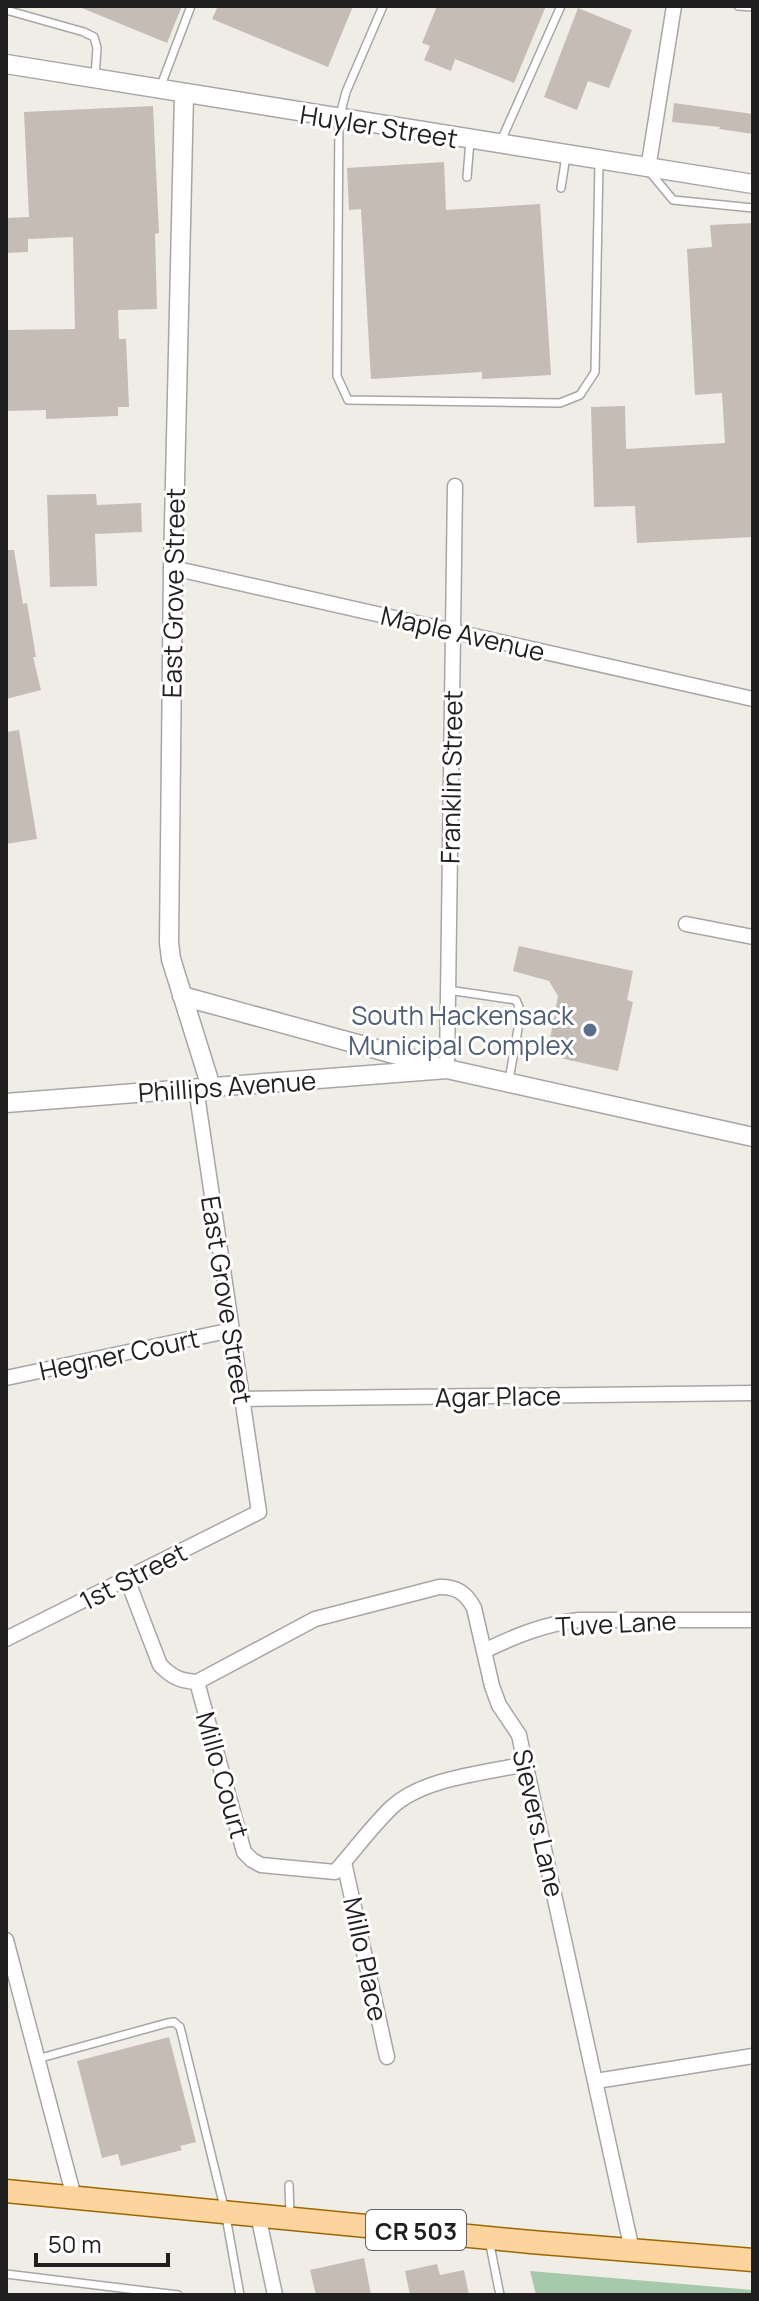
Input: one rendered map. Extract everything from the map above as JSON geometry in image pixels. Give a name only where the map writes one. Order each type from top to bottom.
[{"type":"main road","name":"CR 503","points":[[6,2191],[488,2238],[753,2260]]},
{"type":"street","points":[[648,169],[674,6]]},
{"type":"street","name":"Huyler Street","points":[[6,64],[599,162],[753,184]]},
{"type":"street","name":"East Grove Street","points":[[184,94],[173,568],[169,943],[203,1088],[232,1330],[259,1512]]},
{"type":"street","name":"Franklin Street","points":[[447,1069],[455,486]]},
{"type":"street","name":"Maple Avenue","points":[[173,568],[753,699]]},
{"type":"street","points":[[686,924],[753,937]]},
{"type":"street","name":"Phillips Avenue","points":[[182,996],[447,1069],[753,1137]]},
{"type":"street","name":"Phillips Avenue","points":[[6,1103],[447,1069]]},
{"type":"street","name":"Hegner Court","points":[[6,1378],[232,1330]]},
{"type":"street","name":"Agar Place","points":[[242,1399],[753,1393]]},
{"type":"street","name":"1st Street","points":[[6,1639],[259,1512]]},
{"type":"street","name":"Millo Court","points":[[127,1579],[160,1665],[182,1681],[197,1682],[244,1852],[261,1865],[335,1872],[344,1862]]},
{"type":"street","name":"Sievers Lane","points":[[197,1682],[315,1619],[439,1587],[459,1590],[468,1597],[474,1608],[499,1705],[519,1735],[632,2250]]},
{"type":"street","name":"Tuve Lane","points":[[484,1651],[527,1631],[579,1620],[753,1620]]},
{"type":"street","points":[[344,1862],[393,1806],[411,1793],[434,1784],[526,1764]]},
{"type":"street","name":"Millo Place","points":[[344,1862],[387,2057]]},
{"type":"street","points":[[6,1940],[74,2197]]},
{"type":"street","points":[[596,2081],[753,2056]]},
{"type":"street","points":[[258,2215],[275,2295]]},
{"type":"lane","points":[[159,90],[191,6]]},
{"type":"lane","points":[[383,6],[346,92],[339,119],[337,376],[348,400],[560,403],[580,395],[595,372],[599,162]]},
{"type":"lane","points":[[499,145],[561,6]]},
{"type":"lane","points":[[738,6],[753,7]]},
{"type":"lane","points":[[6,10],[94,37],[97,48],[95,79]]},
{"type":"lane","points":[[467,177],[470,141]]},
{"type":"lane","points":[[561,188],[566,156]]},
{"type":"lane","points":[[648,169],[673,200],[753,208]]},
{"type":"lane","points":[[448,990],[516,1000],[521,1012],[508,1082]]},
{"type":"lane","points":[[37,2059],[167,2023],[174,2022],[180,2027],[225,2211],[240,2295]]},
{"type":"lane","points":[[289,2185],[290,2218]]},
{"type":"lane","points":[[488,2238],[500,2295]]},
{"type":"lane","points":[[6,2274],[178,2295]]},
{"type":"green space","points":[[530,2271],[753,2290],[753,2295],[536,2295]]},
{"type":"building","points":[[77,6],[182,6],[167,43]]},
{"type":"building","points":[[218,6],[353,6],[328,67],[212,19]]},
{"type":"building","points":[[437,6],[546,6],[514,83],[455,59],[451,71],[424,60],[430,46],[422,43]]},
{"type":"building","points":[[578,8],[632,30],[609,88],[588,81],[577,110],[544,97]]},
{"type":"building","points":[[674,103],[753,114],[753,134],[672,122]]},
{"type":"building","points":[[153,106],[159,233],[155,234],[157,309],[118,310],[119,339],[126,339],[129,407],[118,407],[118,416],[46,419],[46,410],[6,411],[6,330],[75,329],[73,237],[28,239],[28,252],[6,253],[6,218],[29,217],[24,112]]},
{"type":"building","points":[[444,162],[446,210],[540,204],[551,375],[482,379],[482,372],[371,379],[361,209],[349,210],[347,168]]},
{"type":"building","points":[[753,223],[753,537],[637,543],[635,506],[594,507],[591,407],[625,406],[626,449],[725,443],[722,393],[695,395],[687,249],[712,247],[710,225]]},
{"type":"building","points":[[96,494],[97,505],[141,503],[142,532],[95,534],[97,586],[50,587],[47,495]]},
{"type":"building","points":[[6,550],[14,550],[23,604],[27,603],[36,657],[33,657],[41,690],[6,699]]},
{"type":"building","points":[[19,730],[37,839],[6,844],[6,732]]},
{"type":"building","name":"South Hackensack Municipal Complex","points":[[519,946],[633,971],[627,1000],[633,1002],[618,1071],[547,1055],[558,996],[549,981],[513,971]]},
{"type":"building","points":[[169,2037],[196,2142],[180,2146],[182,2150],[121,2166],[118,2154],[102,2158],[77,2061]]},
{"type":"building","points":[[364,2258],[371,2295],[316,2295],[310,2270]]},
{"type":"building","points":[[437,2264],[440,2275],[464,2270],[469,2295],[410,2295],[405,2271]]},
{"type":"place","name":"South Hackensack Municipal Complex","points":[[590,1030]]}]
